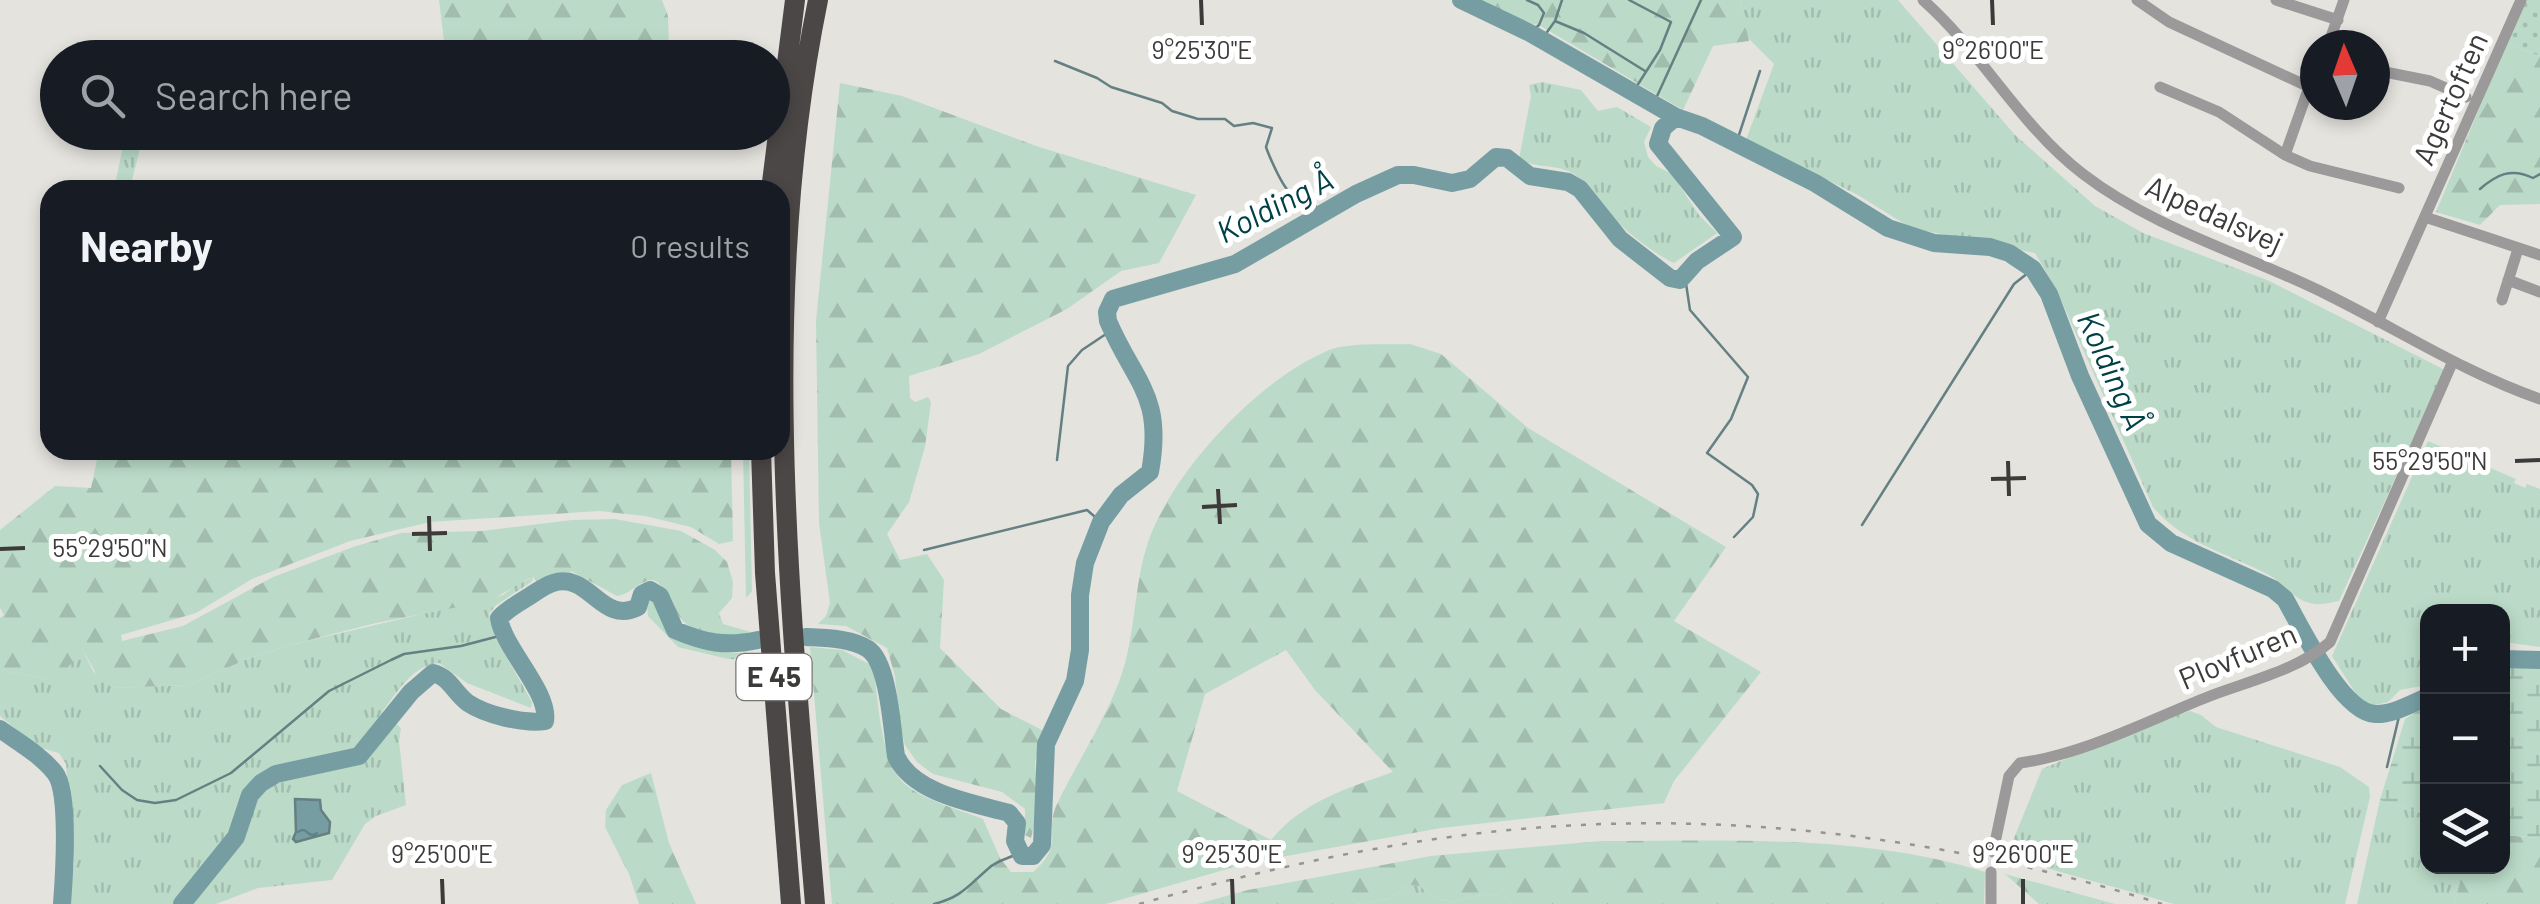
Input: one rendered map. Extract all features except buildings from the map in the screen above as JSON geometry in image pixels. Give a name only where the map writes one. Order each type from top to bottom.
[{"type":"highway","points":[[789,40],[794,0]]},
{"type":"highway","name":"E 45","points":[[790,217],[801,99],[818,0]]},
{"type":"highway","points":[[772,180],[776,150]]},
{"type":"highway","name":"E 45","points":[[761,460],[766,573],[792,904]]},
{"type":"highway","name":"E 45","points":[[784,460],[816,904]]},
{"type":"street","name":"Alpedalsvej","points":[[1923,0],[1962,39],[2050,144],[2105,190],[2166,226],[2289,276],[2452,362],[2540,399]]},
{"type":"street","points":[[2137,0],[2169,22],[2300,83]]},
{"type":"street","points":[[2276,0],[2338,20]]},
{"type":"street","points":[[2334,30],[2344,0]]},
{"type":"street","name":"Agertoften","points":[[2378,322],[2521,0]]},
{"type":"street","points":[[2390,73],[2430,81],[2466,97]]},
{"type":"street","points":[[2160,86],[2219,112],[2285,155],[2310,166],[2399,188]]},
{"type":"street","points":[[2285,155],[2300,108]]},
{"type":"street","points":[[2425,217],[2540,255]]},
{"type":"street","points":[[2502,300],[2518,249]]},
{"type":"street","points":[[2508,280],[2540,292]]},
{"type":"street","name":"Plovfuren","points":[[1994,852],[2009,776],[2020,763],[2052,758],[2306,658],[2324,647],[2334,635],[2452,362]]},
{"type":"street","points":[[1990,904],[1991,872]]},
{"type":"green space","points":[[439,0],[662,0],[668,16],[669,40],[444,40]]},
{"type":"green space","points":[[1470,0],[1740,0],[1749,41],[1713,46],[1683,110],[1539,25],[1521,22]]},
{"type":"green space","points":[[1740,0],[1898,0],[2015,135],[2095,206],[2143,233],[2267,280],[2445,370],[2339,601],[2318,604],[2302,600],[2269,575],[2192,539],[2153,507],[2057,291],[2035,253],[1911,228],[1858,195],[1746,140],[1774,64],[1748,38]]},
{"type":"green space","points":[[2526,0],[2540,0],[2540,56],[2506,44]]},
{"type":"green space","points":[[2506,44],[2540,56],[2540,204],[2500,205],[2480,225],[2436,212]]},
{"type":"green space","points":[[1542,82],[1581,90],[1598,111],[1617,107],[1651,127],[1644,142],[1648,157],[1672,174],[1699,215],[1717,233],[1674,263],[1619,224],[1572,173],[1519,159],[1531,96],[1529,85]]},
{"type":"green space","points":[[840,83],[902,96],[1036,146],[1196,195],[1159,263],[1121,271],[1067,309],[979,354],[909,376],[910,398],[915,402],[928,397],[931,402],[925,447],[909,502],[887,534],[900,560],[927,554],[944,580],[940,648],[1001,709],[1044,731],[1035,762],[1038,811],[1031,838],[1025,835],[1025,809],[1002,792],[933,774],[917,762],[905,745],[900,726],[895,676],[887,648],[846,626],[818,624],[830,603],[819,523],[816,321]]},
{"type":"green space","points":[[122,150],[140,150],[132,180],[116,180]]},
{"type":"green space","points":[[1410,344],[1441,354],[1528,428],[1726,547],[1674,621],[1761,672],[1674,781],[1664,803],[1441,828],[1248,863],[1106,904],[832,904],[810,647],[842,650],[873,666],[884,741],[900,779],[927,798],[983,819],[1000,858],[1011,872],[1033,872],[1048,854],[1057,804],[1119,682],[1147,545],[1184,476],[1251,402],[1302,364],[1335,348]],"holes":[[[1286,650],[1315,690],[1393,772],[1312,806],[1271,840],[1177,791],[1205,694]]]},
{"type":"green space","points":[[2428,441],[2516,479],[2514,483],[2525,488],[2527,484],[2540,489],[2540,647],[2510,643],[2510,604],[2420,604],[2420,686],[2400,690],[2388,702],[2371,706],[2358,697],[2332,656]]},
{"type":"green space","points":[[97,460],[731,460],[733,541],[719,544],[691,527],[599,511],[430,522],[350,541],[252,579],[196,613],[121,635],[122,641],[183,626],[273,577],[401,533],[482,531],[615,519],[681,531],[715,550],[727,562],[733,582],[732,598],[719,613],[723,624],[751,632],[725,637],[688,626],[664,588],[654,580],[617,596],[571,571],[569,576],[549,576],[537,582],[534,577],[528,579],[489,601],[290,645],[189,685],[114,688],[100,681],[83,650],[70,665],[47,679],[0,670],[0,618],[4,615],[0,608],[0,530],[55,486],[91,488]]},
{"type":"green space","points":[[743,460],[749,460],[752,591],[746,598]]},
{"type":"green space","points":[[534,577],[489,614],[495,637],[532,702],[531,708],[467,683],[439,663],[413,674],[382,712],[401,728],[406,805],[365,824],[332,880],[258,888],[216,904],[69,904],[74,863],[66,764],[59,753],[37,747],[0,716],[0,670],[47,679],[83,650],[93,671],[113,688],[189,685],[290,645],[503,595]],"holes":[[[319,800],[330,822],[327,834],[302,842],[297,827],[299,812],[304,802]]]},
{"type":"green space","points":[[652,600],[680,638],[711,650],[753,653],[753,660],[728,659],[678,647],[648,616],[647,603]]},
{"type":"green space","points":[[2521,662],[2540,666],[2540,838],[2510,836],[2510,666]]},
{"type":"green space","points":[[2420,709],[2420,813],[2380,800],[2405,719]]},
{"type":"green space","points":[[2190,711],[2216,727],[2340,767],[2369,787],[2345,904],[2174,904],[2004,856],[2008,846],[2038,852],[2012,843],[2042,769],[2163,718]]},
{"type":"green space","points":[[651,773],[669,843],[696,904],[639,904],[605,827],[606,810],[622,785]]},
{"type":"green space","points":[[2380,800],[2420,813],[2420,874],[2462,874],[2454,904],[2357,904]]},
{"type":"green space","points":[[2510,836],[2540,838],[2540,904],[2454,904],[2462,874],[2510,874]]},
{"type":"green space","points":[[1601,841],[1795,842],[1891,851],[1985,872],[1984,904],[1511,904],[1508,897],[1484,894],[1454,902],[1434,898],[1420,886],[1408,885],[1389,899],[1356,904],[1197,904],[1248,890],[1431,856]]},
{"type":"green space","points":[[2005,874],[2115,904],[2039,904]]},
{"type":"green space","points":[[1408,885],[1420,886],[1434,898],[1454,902],[1484,894],[1509,897],[1511,904],[1356,904],[1389,899]]},
{"type":"water","points":[[295,799],[320,800],[321,810],[330,822],[329,833],[296,842],[293,839]]},
{"type":"waterway","name":"Kolding Å","points":[[1461,0],[1530,33],[1676,117],[1702,126],[1815,183],[1888,228],[1934,243],[1990,247],[2009,253],[2033,269],[2049,294],[2080,376],[2148,524],[2171,543],[2273,589],[2285,599],[2323,666],[2362,710],[2389,713],[2420,700]]},
{"type":"waterway","points":[[1527,0],[1544,13],[1530,33]]},
{"type":"waterway","points":[[1542,39],[1555,21],[1562,0]]},
{"type":"waterway","points":[[1629,0],[1671,22],[1660,50],[1633,92]]},
{"type":"waterway","points":[[1653,105],[1701,0]]},
{"type":"waterway","points":[[1555,21],[1584,33],[1645,71]]},
{"type":"waterway","points":[[1055,61],[1111,87],[1162,103],[1172,111],[1198,119],[1225,119],[1234,126],[1253,123],[1272,128],[1266,147],[1284,185],[1326,214]]},
{"type":"waterway","points":[[1736,144],[1760,71]]},
{"type":"waterway","name":"Kolding Å","points":[[806,637],[846,641],[868,649],[881,668],[896,756],[904,769],[945,795],[1009,813],[1017,823],[1015,841],[1022,856],[1033,856],[1042,845],[1046,744],[1075,681],[1085,563],[1101,522],[1121,495],[1150,472],[1150,407],[1108,321],[1113,299],[1235,264],[1356,194],[1398,175],[1452,183],[1470,179],[1496,157],[1507,158],[1530,176],[1568,182],[1580,189],[1620,239],[1670,278],[1680,280],[1697,261],[1733,237],[1658,144],[1663,128],[1676,117]]},
{"type":"waterway","points":[[2480,189],[2504,174],[2533,178],[2540,174]]},
{"type":"waterway","points":[[1862,525],[2014,284],[2033,269]]},
{"type":"waterway","points":[[1685,277],[1690,310],[1748,377],[1731,419],[1707,453],[1752,485],[1758,494],[1753,517],[1734,537]]},
{"type":"waterway","points":[[1057,460],[1068,366],[1082,350],[1112,330]]},
{"type":"waterway","points":[[924,550],[1087,510],[1101,522]]},
{"type":"waterway","name":"Kolding Å","points":[[182,904],[236,837],[250,795],[261,783],[276,774],[359,756],[411,692],[433,673],[444,678],[468,703],[485,711],[516,720],[545,721],[540,697],[499,618],[549,584],[576,584],[605,605],[625,611],[638,607],[642,594],[650,590],[660,596],[675,630],[716,642],[758,640]]},
{"type":"waterway","points":[[100,766],[137,800],[176,800],[231,773],[329,691],[404,654],[503,635]]},
{"type":"waterway","name":"Kolding Å","points":[[2510,659],[2540,660]]},
{"type":"waterway","points":[[2387,767],[2401,708]]},
{"type":"waterway","name":"Kolding Å","points":[[0,729],[43,760],[60,783],[65,836],[62,904]]},
{"type":"waterway","points":[[934,904],[958,894],[992,866],[1019,853]]},
{"type":"railway","points":[[1139,904],[1383,847],[1553,826],[1641,823],[1729,825],[1905,843],[1992,859],[2162,904]]}]
